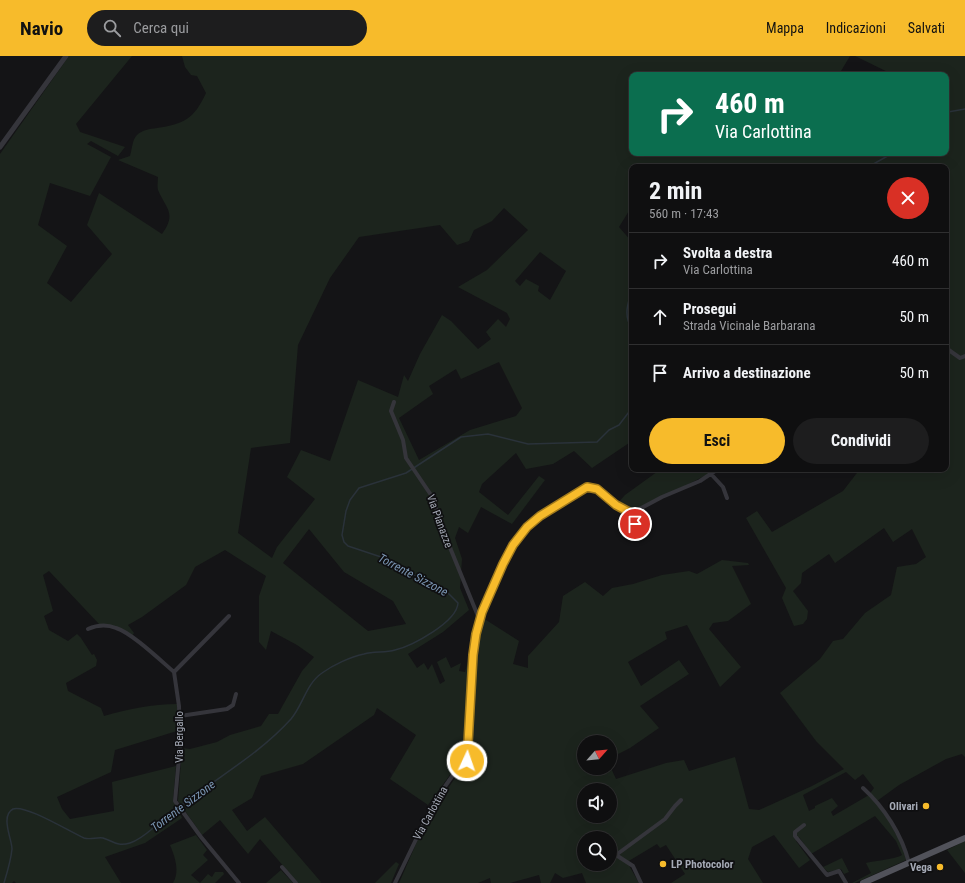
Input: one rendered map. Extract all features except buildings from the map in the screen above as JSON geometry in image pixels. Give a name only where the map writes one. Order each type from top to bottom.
[{"type":"main road","points":[[863,883],[965,838]]},
{"type":"street","points":[[0,147],[66,56]]},
{"type":"street","points":[[949,350],[960,358],[965,356]]},
{"type":"street","name":"Via Pianazze","points":[[394,402],[391,412],[403,440],[406,458],[414,472],[432,494],[451,550],[480,622]]},
{"type":"street","points":[[629,512],[638,511],[662,497],[695,484],[714,472]]},
{"type":"street","points":[[711,474],[723,487],[727,498]]},
{"type":"street","name":"Via Carlottina","points":[[395,883],[434,802],[452,775],[467,761],[473,655],[480,622],[507,554],[532,523],[540,516],[587,487],[597,489],[612,502],[629,512],[635,524],[647,521]]},
{"type":"street","points":[[88,629],[97,625],[117,628],[133,638],[174,672],[229,616]]},
{"type":"street","name":"Via Bergallo","points":[[174,672],[180,716],[180,747],[175,799],[183,813],[239,883]]},
{"type":"street","points":[[180,716],[227,708],[233,705],[236,694]]},
{"type":"street","points":[[863,788],[876,800],[900,838],[905,847],[909,863]]},
{"type":"street","points":[[641,883],[633,866],[616,855],[665,819],[681,800]]},
{"type":"street","points":[[804,825],[795,832],[795,836],[827,875],[839,871],[846,883]]},
{"type":"street","points":[[282,867],[296,883]]},
{"type":"shaded area","points":[[69,56],[132,56],[76,124],[80,132],[125,147],[118,156],[91,141],[87,144],[111,157],[90,196],[50,183],[38,225],[67,246],[47,283],[71,302],[112,254],[87,225],[99,193],[162,234],[169,221],[169,211],[158,190],[158,177],[118,160],[130,156],[135,137],[139,133],[181,122],[187,119],[202,102],[206,93],[197,76],[191,75],[185,67],[182,56],[850,56],[841,71],[843,72],[629,72],[629,156],[949,156],[949,72],[888,72],[855,56],[965,56],[965,757],[962,754],[946,759],[899,785],[877,801],[904,848],[906,860],[852,883],[871,873],[866,863],[890,859],[902,855],[896,841],[875,816],[811,854],[799,837],[796,841],[810,860],[799,868],[774,835],[752,847],[748,859],[763,883],[671,883],[685,874],[666,845],[660,848],[657,844],[627,862],[639,883],[586,883],[582,873],[563,878],[555,873],[550,883],[541,883],[539,875],[510,883],[491,883],[490,878],[478,883],[399,883],[419,837],[437,805],[453,781],[468,763],[474,657],[483,618],[519,641],[513,664],[528,668],[528,656],[559,622],[563,596],[585,582],[603,596],[612,588],[633,584],[662,575],[689,571],[697,574],[722,560],[748,563],[749,565],[732,566],[751,604],[728,621],[713,623],[709,629],[741,667],[720,687],[687,625],[665,632],[667,639],[628,662],[641,686],[679,660],[689,674],[640,706],[659,728],[630,748],[617,754],[617,735],[577,735],[577,775],[614,775],[616,779],[666,763],[684,760],[689,771],[735,757],[749,809],[759,810],[812,786],[844,769],[816,741],[780,693],[820,659],[833,641],[843,639],[865,613],[891,595],[897,567],[916,564],[926,557],[912,529],[893,542],[884,528],[835,563],[829,554],[802,573],[801,583],[793,591],[808,611],[807,619],[803,624],[794,626],[782,598],[786,588],[746,518],[757,511],[772,532],[843,491],[858,472],[949,472],[949,164],[629,164],[629,211],[619,227],[629,239],[629,443],[592,468],[574,451],[553,464],[526,469],[516,453],[482,484],[479,492],[508,515],[539,476],[545,480],[512,524],[481,507],[468,533],[459,527],[455,538],[462,559],[460,588],[469,610],[443,632],[408,654],[417,668],[424,663],[428,670],[432,664],[440,684],[445,681],[437,662],[446,657],[451,668],[461,663],[459,671],[465,672],[469,658],[471,658],[465,760],[452,772],[428,805],[390,779],[416,735],[377,708],[374,715],[303,764],[261,776],[252,798],[232,810],[247,831],[265,817],[321,882],[320,883],[298,883],[260,839],[248,854],[220,820],[202,835],[178,801],[182,748],[190,749],[217,742],[230,735],[261,726],[269,714],[278,714],[302,671],[314,657],[297,645],[271,631],[266,650],[259,642],[259,596],[266,576],[225,550],[195,567],[186,585],[142,617],[128,625],[134,633],[132,636],[127,632],[99,624],[49,571],[43,575],[53,611],[44,616],[49,630],[68,641],[77,634],[92,655],[94,654],[97,660],[96,666],[66,683],[68,691],[101,708],[104,716],[140,707],[177,704],[177,731],[115,750],[111,772],[57,797],[62,809],[70,819],[114,811],[112,782],[176,766],[173,800],[182,818],[145,843],[105,857],[121,883],[16,883],[14,881],[12,883],[0,883],[0,154]],"holes":[[[504,208],[528,230],[487,270],[458,287],[507,313],[510,319],[506,327],[498,319],[486,332],[491,339],[478,349],[451,321],[442,315],[420,354],[408,381],[404,375],[398,397],[358,380],[330,461],[301,450],[287,477],[315,499],[277,547],[272,558],[238,533],[251,448],[290,443],[298,345],[330,278],[359,237],[440,225],[457,245],[469,241],[474,230],[492,221]],[[540,252],[566,271],[550,300],[538,291],[539,286],[526,279],[520,286],[515,281]],[[499,362],[522,408],[516,416],[470,430],[419,460],[399,418],[433,394],[429,386],[456,369],[461,379]],[[309,529],[344,572],[393,601],[406,624],[368,631],[283,563]],[[846,772],[855,780],[863,774],[874,788],[869,795],[833,816],[831,812],[838,806],[832,798],[815,806],[815,808],[809,811],[803,795]]]},
{"type":"shaded area","points":[[657,472],[712,472],[632,513],[616,505],[625,495]]},
{"type":"shaded area","points":[[196,835],[207,850],[203,855],[208,860],[191,875],[200,883],[173,883],[176,869],[175,859],[170,845]]},
{"type":"shaded area","points":[[965,841],[965,873],[947,850]]},
{"type":"shaded area","points":[[842,858],[849,872],[844,874],[841,869],[828,872],[823,867]]},
{"type":"shaded area","points":[[396,862],[399,864],[391,883],[375,883]]},
{"type":"shaded area","points":[[281,870],[293,883],[266,883]]},
{"type":"shaded area","points":[[215,872],[223,872],[224,874],[215,883],[200,883],[208,874],[212,877]]},
{"type":"waterway","name":"Torrente Sizzone","points":[[949,112],[965,109]]},
{"type":"waterway","name":"Torrente Sizzone","points":[[873,164],[888,156]]},
{"type":"waterway","name":"Torrente Sizzone","points":[[629,300],[627,309],[629,324]]},
{"type":"waterway","name":"Torrente Sizzone","points":[[4,883],[12,849],[7,817],[9,812],[13,809],[19,809],[37,814],[84,838],[103,838],[122,844],[135,841],[244,761],[280,731],[291,719],[312,683],[322,673],[336,664],[353,657],[368,653],[391,651],[403,648],[432,632],[450,618],[456,610],[458,603],[446,591],[405,571],[381,557],[348,546],[344,542],[342,535],[346,511],[350,500],[359,488],[406,473],[461,437],[488,434],[528,444],[597,442],[609,430],[619,425],[629,412]]},
{"type":"place","name":"Olivari","points":[[926,806]]},
{"type":"place","name":"LP Photocolor","points":[[663,864]]},
{"type":"place","name":"Vega","points":[[940,867]]},
{"type":"route","points":[[467,761],[473,655],[476,634],[482,612],[492,592],[507,554],[513,545],[527,527],[540,516],[587,487],[597,489],[616,505],[626,512],[629,512],[635,524]]}]
